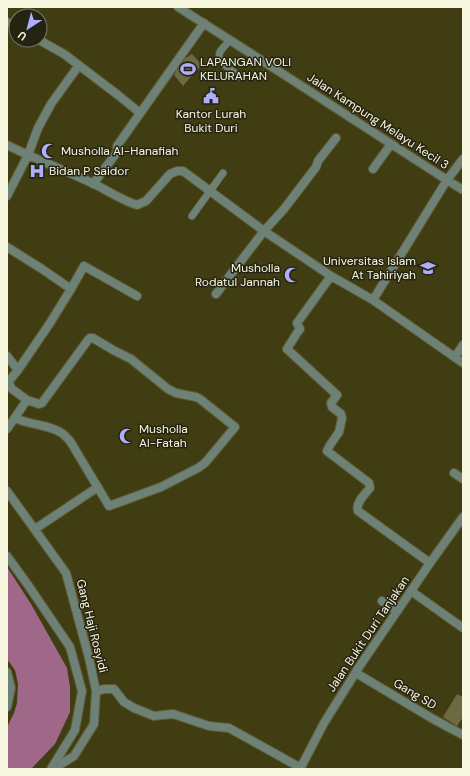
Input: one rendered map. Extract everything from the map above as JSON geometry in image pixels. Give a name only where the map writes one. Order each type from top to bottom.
[{"type":"street","name":"Jalan Kampung Melayu Kecil 3","points":[[178,7],[463,190]]},
{"type":"street","points":[[93,184],[118,151],[117,146],[204,23]]},
{"type":"street","points":[[48,45],[79,65],[140,113]]},
{"type":"street","points":[[7,196],[28,155],[38,128],[51,104],[79,65]]},
{"type":"street","points":[[216,294],[264,232],[284,210],[336,138]]},
{"type":"street","points":[[373,169],[391,144]]},
{"type":"street","points":[[7,145],[137,205],[146,201],[170,174],[177,171],[183,171],[264,232],[331,276],[373,300],[463,363]]},
{"type":"street","points":[[373,300],[447,180],[463,159]]},
{"type":"street","points":[[7,247],[71,289]]},
{"type":"street","points":[[15,418],[53,428],[62,433],[70,441],[109,506],[161,487],[205,463],[235,427],[196,396],[176,393],[168,389],[130,359],[93,338],[88,340],[42,403],[39,404],[27,400],[12,389],[9,384],[9,381],[50,323],[84,266],[137,296]]},
{"type":"street","points":[[331,276],[297,323],[300,329],[286,349],[337,395],[331,402],[332,407],[341,414],[342,418],[339,432],[327,451],[369,483],[370,488],[358,504],[358,511],[430,563]]},
{"type":"street","points":[[455,357],[463,345]]},
{"type":"street","points":[[7,356],[18,370]]},
{"type":"street","points":[[7,429],[27,400]]},
{"type":"street","points":[[454,473],[463,479]]},
{"type":"street","points":[[35,529],[98,487]]},
{"type":"street","name":"Gang Haji Rosyidi","points":[[7,491],[66,573],[89,658],[96,691],[94,724],[74,756],[52,769]]},
{"type":"street","name":"Jalan Bukit Duri Tanjakan","points":[[301,768],[324,723],[356,673],[397,611],[463,517]]},
{"type":"street","points":[[7,556],[70,647],[82,691],[75,730],[52,769]]},
{"type":"street","points":[[411,591],[463,628]]},
{"type":"street","points":[[382,601],[397,611]]},
{"type":"street","points":[[7,672],[11,688],[7,707]]},
{"type":"street","name":"Gang SD","points":[[356,673],[463,735]]},
{"type":"street","points":[[96,691],[114,689],[124,702],[134,708],[154,716],[173,714],[209,726],[229,728],[301,768]]},
{"type":"lane","points":[[230,40],[219,53],[219,57],[228,68],[241,77]]},
{"type":"lane","points":[[192,216],[223,173]]},
{"type":"shaded area","name":"LAPANGAN VOLI KELURAHAN","points":[[192,54],[202,65],[183,86],[174,75],[181,61]]},
{"type":"shaded area","points":[[7,567],[31,604],[67,668],[70,687],[70,712],[55,744],[31,769],[7,769],[7,727],[17,703],[18,684],[15,670],[7,659]]},
{"type":"shaded area","points":[[457,694],[463,697],[463,717],[457,726],[443,717]]},
{"type":"place","name":"LAPANGAN VOLI KELURAHAN","points":[[188,69]]},
{"type":"place","name":"Kantor Lurah Bukit Duri","points":[[211,96]]},
{"type":"place","name":"Musholla Al-Hanafiah","points":[[49,151]]},
{"type":"place","name":"Bidan P Saidor","points":[[37,171]]},
{"type":"place","name":"Universitas Islam At Tahiriyah","points":[[428,268]]},
{"type":"place","name":"Musholla Rodatul Jannah","points":[[292,275]]},
{"type":"place","name":"Musholla Al-Fatah","points":[[127,436]]}]
